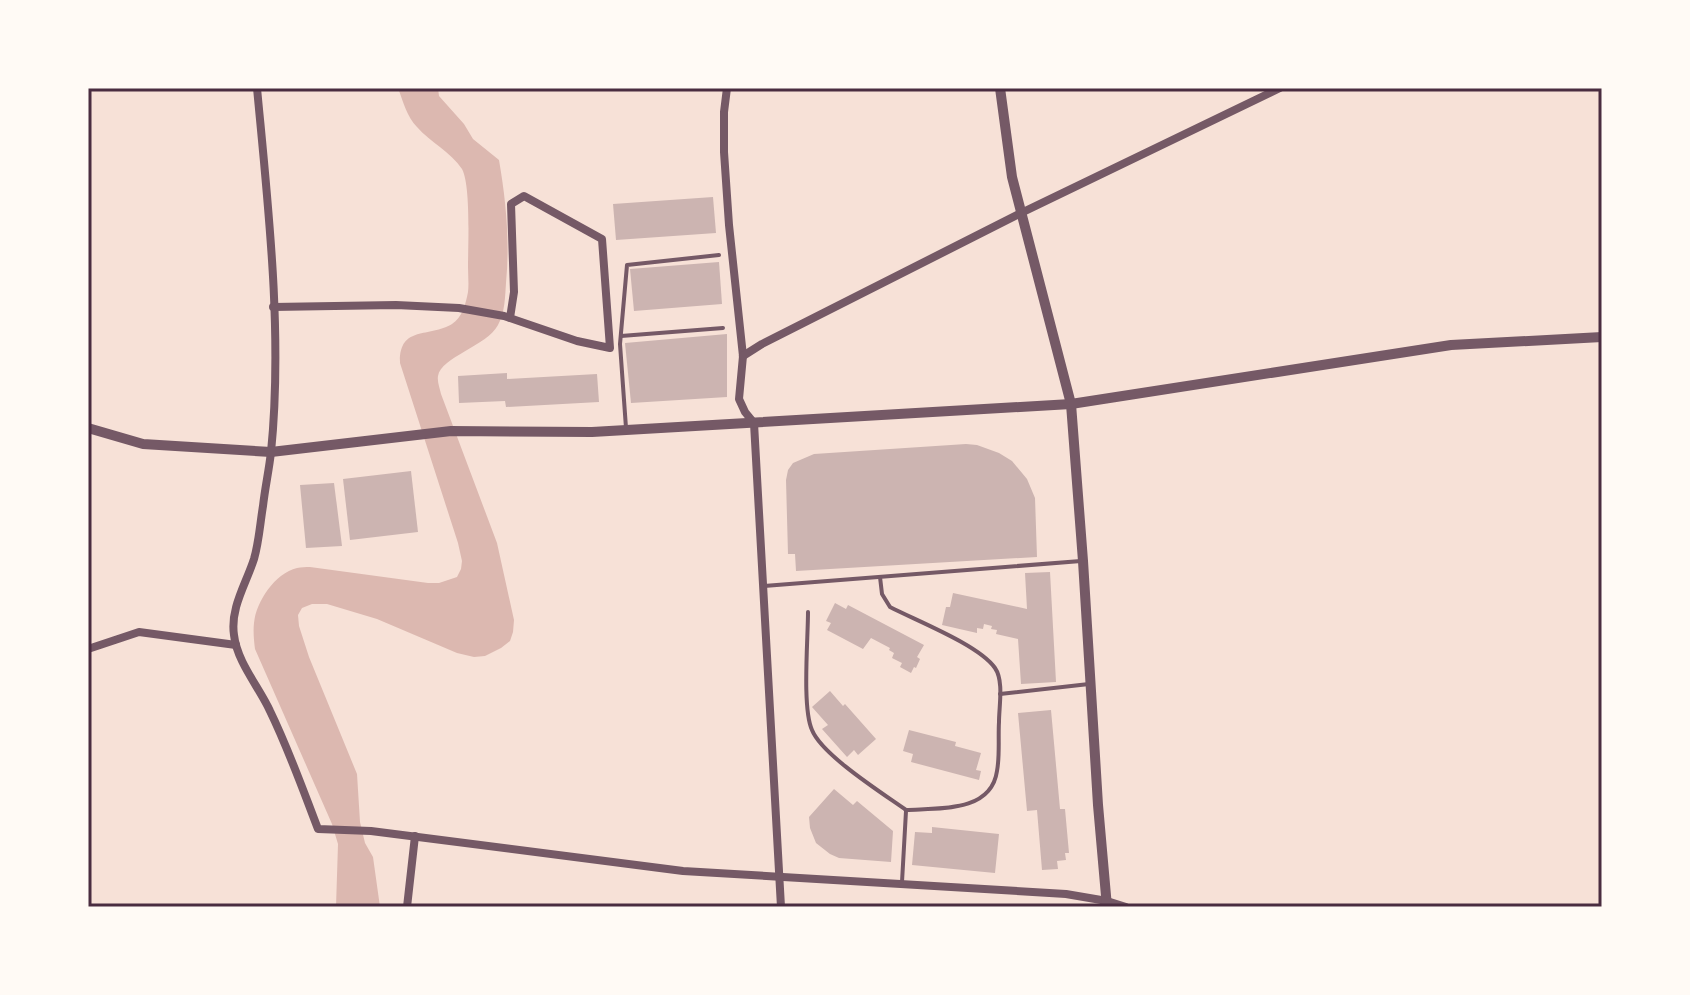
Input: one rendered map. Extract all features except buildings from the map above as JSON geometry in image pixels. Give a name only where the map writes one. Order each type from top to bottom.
[{"type":"street","points":[[257,88],[275,346],[271,452],[257,544],[233,622],[236,645],[282,736],[322,829],[415,836],[683,871],[1066,894],[1126,907]]},
{"type":"street","points":[[727,88],[724,152],[743,356],[739,399],[754,423],[781,907]]},
{"type":"street","points":[[1000,88],[1012,177],[1071,404],[1107,904]]},
{"type":"street","points":[[743,356],[1021,213],[1280,88]]},
{"type":"street","points":[[273,307],[396,305],[459,308],[507,317],[577,341],[610,348],[602,239],[524,196],[511,204],[514,292],[507,317]]},
{"type":"street","points":[[88,428],[143,444],[271,452],[451,431],[626,430],[1071,404],[1451,345],[1602,337]]},
{"type":"street","points":[[88,649],[139,632],[236,645]]},
{"type":"street","points":[[407,907],[415,836]]},
{"type":"lane","points":[[626,430],[621,336],[627,265],[719,255]]},
{"type":"lane","points":[[621,336],[723,328]]},
{"type":"lane","points":[[764,586],[1083,561]]},
{"type":"lane","points":[[808,612],[807,704],[811,729],[821,746],[906,810],[961,806],[977,801],[991,791],[997,773],[1000,694],[997,670],[979,651],[890,607],[882,594],[880,577]]},
{"type":"lane","points":[[1000,694],[1090,684]]},
{"type":"lane","points":[[902,884],[906,810]]},
{"type":"shaded area","points":[[398,88],[438,88],[439,96],[473,139],[499,160],[507,236],[502,315],[492,332],[447,363],[438,378],[441,394],[497,543],[514,620],[510,641],[485,656],[474,657],[457,653],[377,619],[327,604],[302,608],[298,615],[299,626],[309,657],[357,774],[360,822],[365,843],[373,857],[380,907],[336,907],[338,844],[255,649],[254,626],[258,606],[268,590],[281,576],[297,568],[310,567],[428,583],[457,577],[461,569],[458,543],[400,363],[404,343],[417,334],[452,324],[463,310],[468,286],[467,189],[462,169],[414,123]]}]
